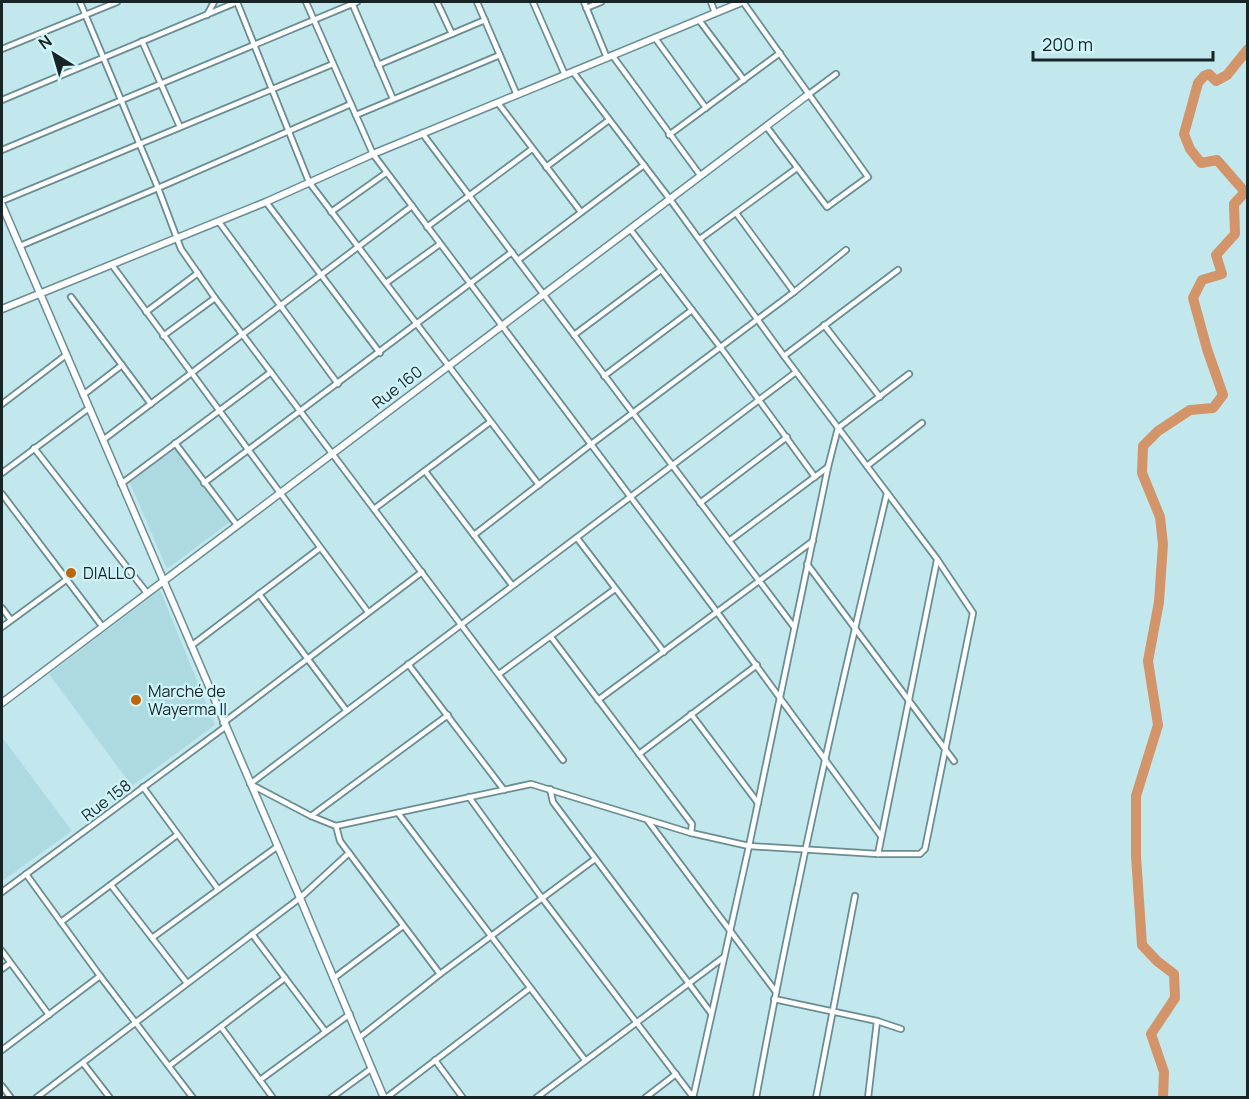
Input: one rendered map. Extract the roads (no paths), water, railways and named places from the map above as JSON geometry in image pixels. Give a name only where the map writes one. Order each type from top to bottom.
[{"type":"street","points":[[80,2],[181,249],[215,298],[563,760]]},
{"type":"street","points":[[2,49],[117,2]]},
{"type":"street","points":[[207,15],[214,2]]},
{"type":"street","points":[[2,100],[237,2],[309,182],[539,485]]},
{"type":"street","points":[[306,2],[373,154],[386,173],[757,665],[881,836]]},
{"type":"street","points":[[2,150],[355,2],[393,99]]},
{"type":"street","points":[[437,2],[452,34]]},
{"type":"street","points":[[485,2],[478,3],[517,95]]},
{"type":"street","points":[[250,784],[311,816],[336,826],[531,784],[691,833],[749,846],[878,854],[920,854],[924,852],[973,613],[937,559],[784,356],[700,239],[609,120],[569,73],[533,2]]},
{"type":"street","points":[[584,2],[610,56],[700,176]]},
{"type":"street","points":[[586,8],[601,2]]},
{"type":"street","points":[[711,2],[716,13]]},
{"type":"street","points":[[2,309],[219,222],[373,154],[743,2],[868,177],[826,207],[765,126]]},
{"type":"street","points":[[378,65],[485,20]]},
{"type":"street","points":[[699,20],[744,80]]},
{"type":"street","points":[[655,38],[706,108]]},
{"type":"street","points":[[142,41],[180,128]]},
{"type":"street","points":[[669,135],[780,53]]},
{"type":"street","points":[[356,115],[500,55]]},
{"type":"street","points":[[333,64],[2,203],[385,1098],[530,988]]},
{"type":"street","points":[[809,94],[836,74]]},
{"type":"street","name":"Rue 160","points":[[2,703],[809,94]]},
{"type":"street","points":[[498,103],[580,212]]},
{"type":"street","points":[[20,246],[351,104]]},
{"type":"street","points":[[546,167],[609,120]]},
{"type":"street","points":[[422,134],[794,627]]},
{"type":"street","points":[[427,227],[532,149]]},
{"type":"street","points":[[518,260],[644,165]]},
{"type":"street","points":[[700,239],[797,168]]},
{"type":"street","points":[[331,212],[386,173]]},
{"type":"street","points":[[266,202],[380,353]]},
{"type":"street","points":[[103,440],[412,206]]},
{"type":"street","points":[[736,213],[794,292]]},
{"type":"street","points":[[219,222],[338,384]]},
{"type":"street","points":[[630,229],[815,477]]},
{"type":"street","points":[[387,284],[440,244]]},
{"type":"street","points":[[474,535],[758,320],[846,250]]},
{"type":"street","points":[[204,483],[471,285],[512,252]]},
{"type":"street","points":[[112,265],[368,612]]},
{"type":"street","points":[[574,335],[661,270]]},
{"type":"street","points":[[784,356],[898,270]]},
{"type":"street","points":[[146,312],[198,273]]},
{"type":"street","points":[[70,297],[151,404]]},
{"type":"street","points":[[163,336],[215,298]]},
{"type":"street","points":[[604,376],[692,310]]},
{"type":"street","points":[[824,325],[880,397]]},
{"type":"street","points":[[2,404],[66,355]]},
{"type":"street","points":[[83,395],[122,365]]},
{"type":"street","points":[[121,484],[271,372]]},
{"type":"street","points":[[250,784],[796,372]]},
{"type":"street","points":[[693,1097],[838,428],[909,374]]},
{"type":"street","points":[[2,473],[89,408]]},
{"type":"street","points":[[374,509],[490,422]]},
{"type":"street","points":[[867,466],[922,423]]},
{"type":"street","points":[[700,503],[787,437]]},
{"type":"street","points":[[175,443],[237,525]]},
{"type":"street","points":[[34,448],[147,593]]},
{"type":"street","points":[[729,542],[828,467]]},
{"type":"street","points":[[425,471],[512,585]]},
{"type":"street","points":[[756,1098],[805,850],[888,493]]},
{"type":"street","points":[[2,494],[102,626]]},
{"type":"street","points":[[577,538],[664,652]]},
{"type":"street","points":[[598,700],[813,540]]},
{"type":"street","points":[[191,646],[320,548]]},
{"type":"street","points":[[878,854],[937,559]]},
{"type":"street","points":[[807,564],[954,761]]},
{"type":"street","name":"Rue 158","points":[[2,892],[143,787],[422,572]]},
{"type":"street","points":[[2,627],[66,580]]},
{"type":"street","points":[[499,674],[615,589]]},
{"type":"street","points":[[259,594],[346,711]]},
{"type":"street","points":[[2,608],[11,620]]},
{"type":"street","points":[[551,637],[692,824],[691,833]]},
{"type":"street","points":[[408,664],[504,790]]},
{"type":"street","points":[[639,754],[757,665]]},
{"type":"street","points":[[691,714],[758,803]]},
{"type":"street","points":[[311,816],[448,715]]},
{"type":"street","points":[[143,787],[218,889]]},
{"type":"street","points":[[549,789],[553,802],[711,1012]]},
{"type":"street","points":[[469,797],[542,898],[693,1097]]},
{"type":"street","points":[[398,813],[585,1060]]},
{"type":"street","points":[[647,820],[776,992]]},
{"type":"street","points":[[336,826],[340,841],[440,974]]},
{"type":"street","points":[[61,922],[177,835]]},
{"type":"street","points":[[152,938],[278,846]]},
{"type":"street","points":[[36,1098],[300,898],[349,853]]},
{"type":"street","points":[[360,1037],[440,974],[595,859]]},
{"type":"street","points":[[26,874],[193,1098]]},
{"type":"street","points":[[111,885],[187,983]]},
{"type":"street","points":[[816,1098],[855,896]]},
{"type":"street","points":[[334,978],[403,926]]},
{"type":"street","points":[[252,934],[326,1031]]},
{"type":"street","points":[[2,951],[49,1015]]},
{"type":"street","points":[[536,1098],[724,957]]},
{"type":"street","points":[[2,969],[10,963]]},
{"type":"street","points":[[2,1050],[100,976]]},
{"type":"street","points":[[169,1066],[285,978]]},
{"type":"street","points":[[774,999],[877,1021],[901,1029]]},
{"type":"street","points":[[260,1080],[350,1014]]},
{"type":"street","points":[[868,1098],[877,1021]]},
{"type":"street","points":[[221,1027],[273,1098]]},
{"type":"street","points":[[435,1060],[463,1098]]},
{"type":"street","points":[[83,1063],[110,1098]]},
{"type":"street","points":[[331,1098],[372,1068]]},
{"type":"street","points":[[645,1098],[675,1074]]},
{"type":"street","points":[[2,1086],[10,1098]]},
{"type":"waterway","points":[[1163,1098],[1164,1072],[1151,1034],[1175,998],[1174,974],[1142,945],[1136,856],[1136,796],[1158,725],[1148,661],[1159,602],[1163,544],[1160,517],[1142,473],[1143,446],[1158,431],[1190,410],[1213,408],[1223,395],[1193,298],[1202,280],[1222,274],[1216,255],[1235,234],[1234,204],[1245,192],[1217,160],[1201,163],[1190,149],[1184,134],[1198,83],[1209,74],[1216,81],[1227,75],[1248,49]]},
{"type":"waterway","points":[[1245,192],[1248,202]]},
{"type":"place","name":"DIALLO","points":[[71,573]]},
{"type":"place","name":"Marché de Wayerma II","points":[[136,700]]}]
